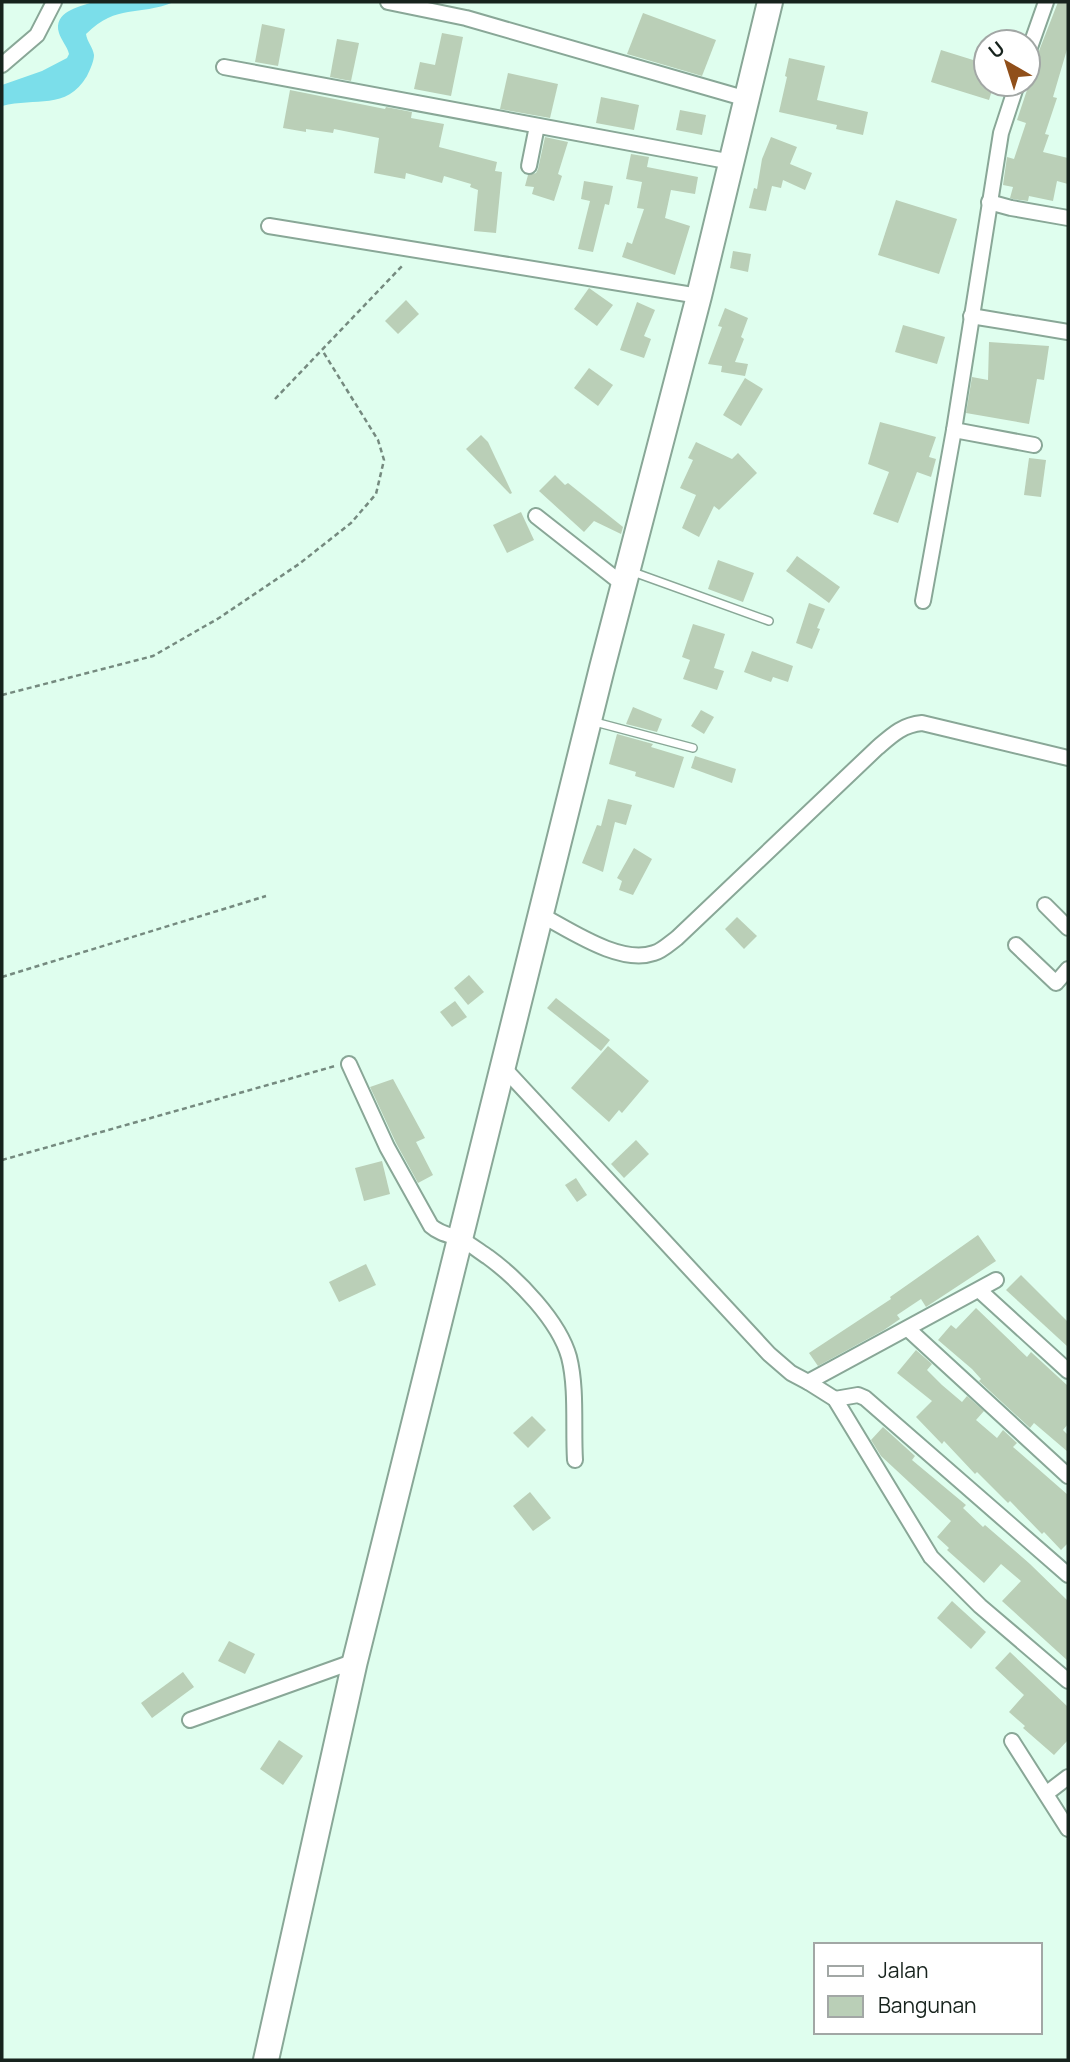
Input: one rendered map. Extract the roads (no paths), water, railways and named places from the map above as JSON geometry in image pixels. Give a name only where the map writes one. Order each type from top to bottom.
[{"type":"highway","points":[[266,2060],[355,1661],[699,296],[770,2]]},
{"type":"street","points":[[2,65],[37,35],[54,2]]},
{"type":"street","points":[[388,2],[466,18],[747,99]]},
{"type":"street","points":[[1037,28],[1046,2]]},
{"type":"street","points":[[224,67],[732,162]]},
{"type":"street","points":[[923,601],[954,429],[1001,131],[1012,98]]},
{"type":"street","points":[[529,166],[537,126]]},
{"type":"street","points":[[989,202],[1068,218]]},
{"type":"street","points":[[269,226],[699,296]]},
{"type":"street","points":[[971,316],[1068,332]]},
{"type":"street","points":[[954,429],[1034,445]]},
{"type":"street","points":[[536,516],[627,578]]},
{"type":"street","points":[[541,915],[618,953],[639,956],[656,953],[677,938],[877,748],[908,724],[922,723],[1068,758]]},
{"type":"street","points":[[1045,905],[1068,928]]},
{"type":"street","points":[[1016,945],[1056,983],[1068,969]]},
{"type":"street","points":[[349,1064],[387,1147],[431,1226],[441,1233],[461,1240],[491,1260],[537,1303],[557,1333],[568,1356],[571,1373],[575,1460]]},
{"type":"street","points":[[503,1067],[769,1354],[791,1373],[835,1399],[931,1557],[980,1606],[1068,1681]]},
{"type":"street","points":[[808,1382],[996,1280]]},
{"type":"street","points":[[978,1290],[1068,1371]]},
{"type":"street","points":[[908,1329],[1068,1476]]},
{"type":"street","points":[[835,1399],[858,1395],[865,1398],[1068,1575]]},
{"type":"street","points":[[190,1720],[355,1661]]},
{"type":"street","points":[[1012,1741],[1068,1829]]},
{"type":"street","points":[[1047,1793],[1068,1777]]},
{"type":"lane","points":[[627,578],[769,621]]},
{"type":"lane","points":[[590,721],[693,748]]},
{"type":"water","points":[[93,2],[174,2],[118,14],[97,24],[86,34],[94,55],[87,76],[70,94],[49,101],[2,106],[2,85],[42,71],[67,58],[69,54],[59,33],[60,20],[68,12]]}]
